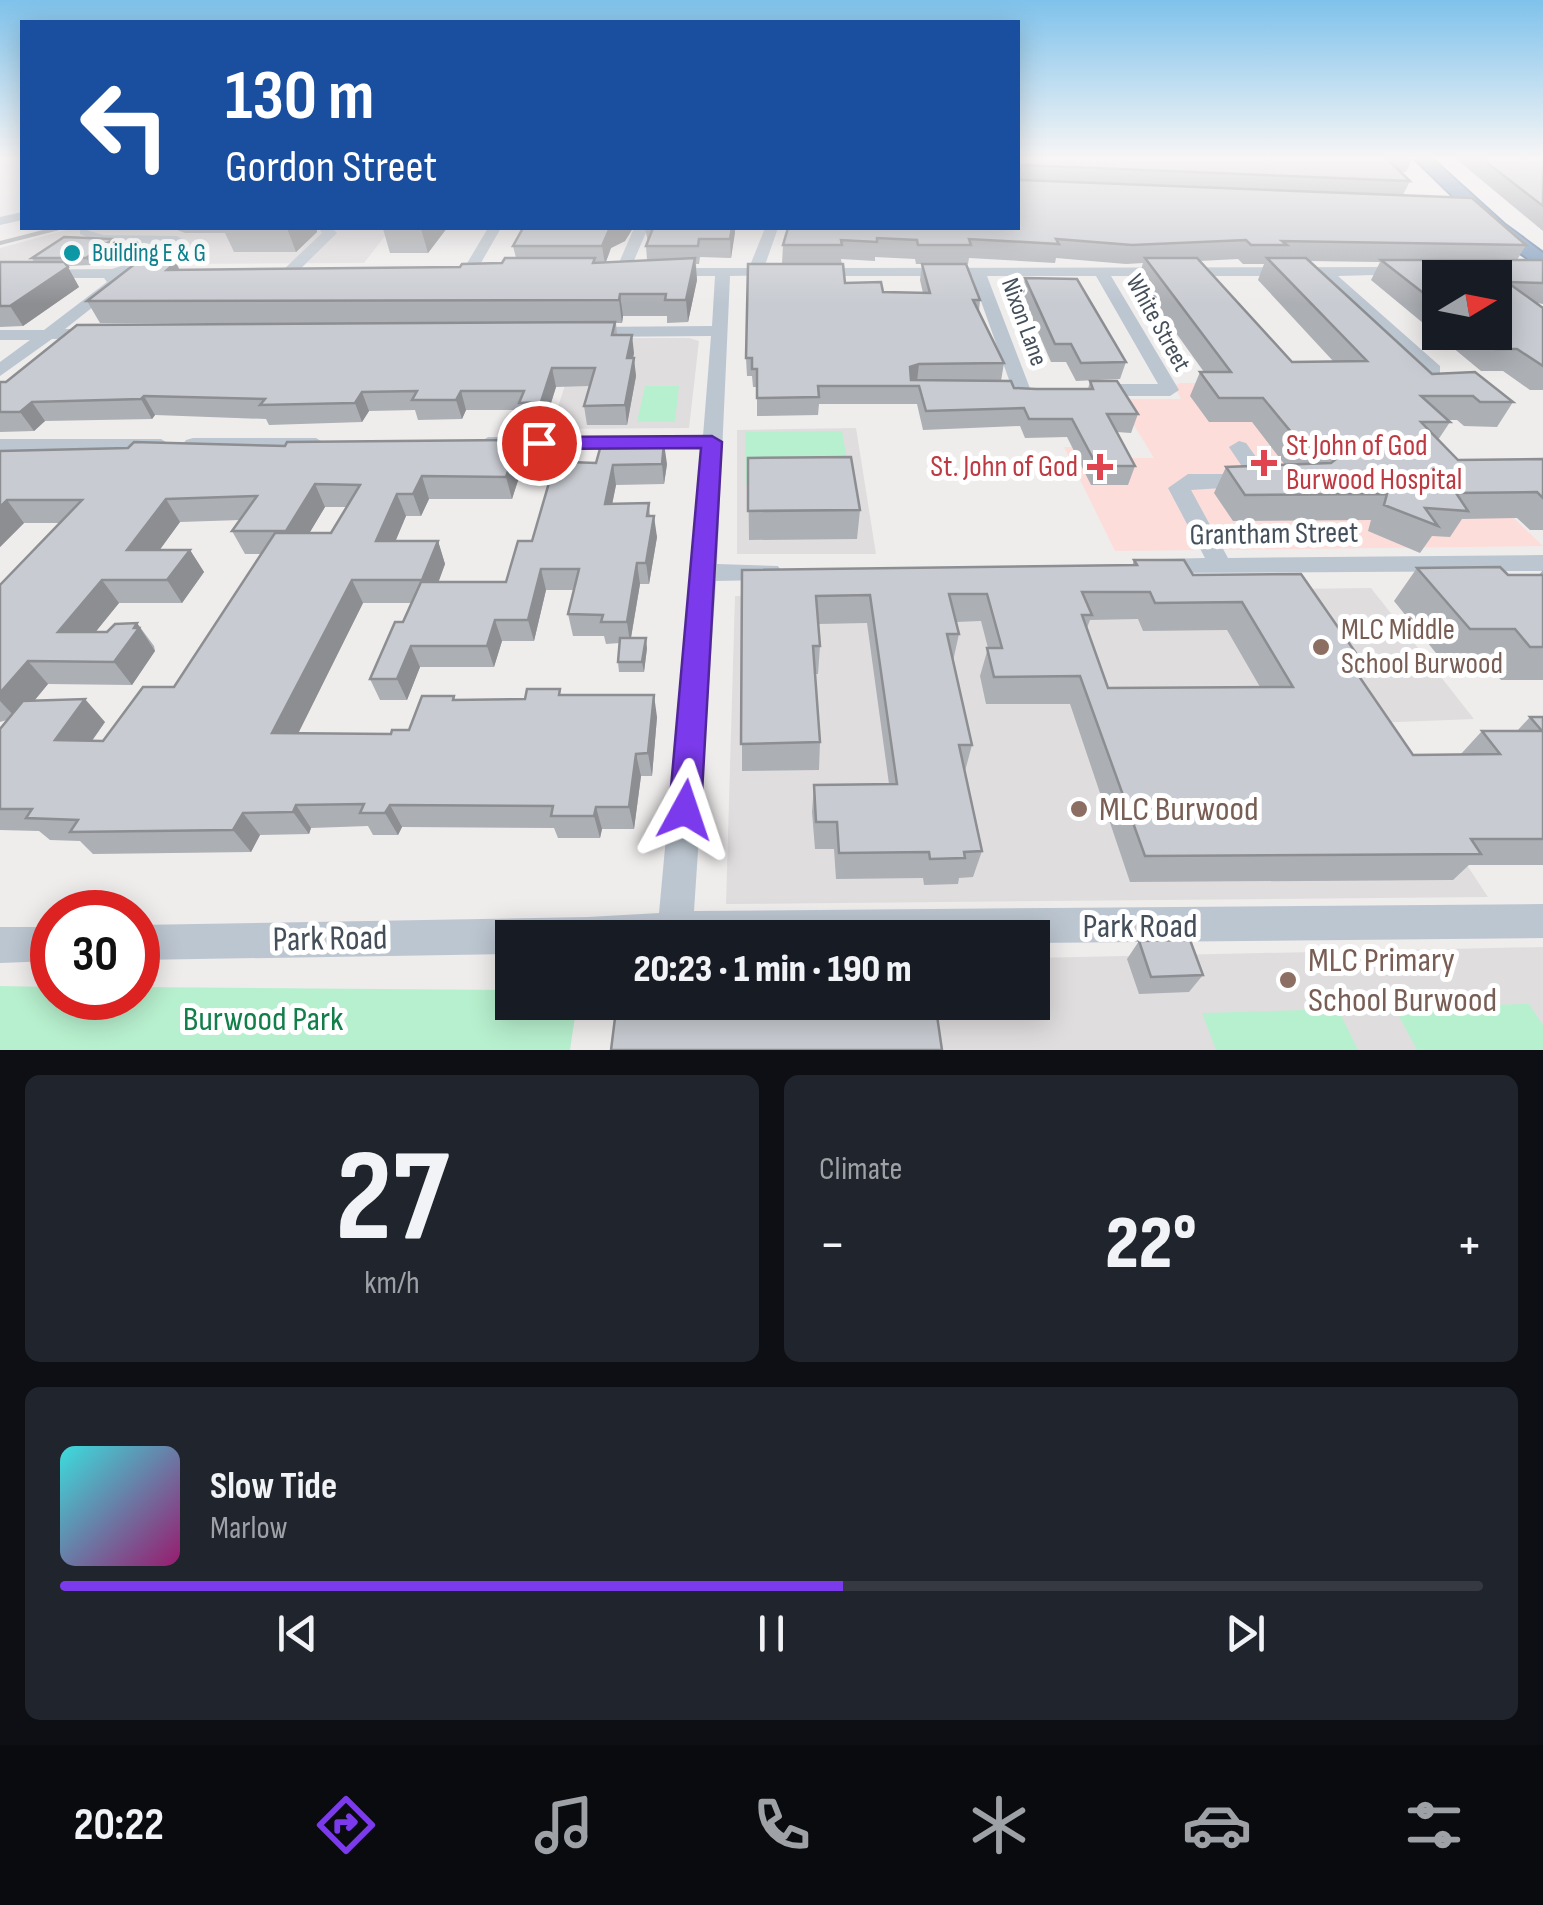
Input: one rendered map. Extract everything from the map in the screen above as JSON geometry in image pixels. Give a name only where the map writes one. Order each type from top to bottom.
[{"type":"highway","points":[[1498,207],[1543,244]]},
{"type":"highway","points":[[1476,208],[1537,269]]},
{"type":"street","points":[[1444,207],[1476,208]]},
{"type":"street","points":[[287,274],[332,230]]},
{"type":"street","points":[[473,265],[493,230]]},
{"type":"street","points":[[639,272],[641,230]]},
{"type":"street","points":[[755,272],[770,230]]},
{"type":"street","points":[[85,231],[100,239],[177,240],[137,271]]},
{"type":"street","points":[[95,273],[142,240]]},
{"type":"street","points":[[1324,270],[1434,370]]},
{"type":"street","name":"Nixon Lane","points":[[978,271],[1023,391]]},
{"type":"street","points":[[605,272],[1422,271]]},
{"type":"street","points":[[675,920],[705,573],[724,272]]},
{"type":"street","name":"White Street","points":[[1078,390],[1170,390],[1101,272]]},
{"type":"street","points":[[0,274],[167,274]]},
{"type":"street","points":[[270,274],[307,274]]},
{"type":"street","points":[[0,371],[117,276]]},
{"type":"street","points":[[563,332],[722,331]]},
{"type":"street","points":[[0,335],[106,334]]},
{"type":"street","points":[[475,443],[712,442]]},
{"type":"street","points":[[0,446],[336,444]]},
{"type":"street","points":[[1221,567],[1179,488],[1188,481],[1271,480],[1238,448]]},
{"type":"street","name":"Grantham Street","points":[[1143,568],[1543,563]]},
{"type":"street","points":[[705,573],[789,572]]},
{"type":"street","name":"Park Road","points":[[1050,925],[1543,920]]},
{"type":"street","name":"Park Road","points":[[160,942],[495,936]]},
{"type":"street","points":[[0,945],[30,944]]},
{"type":"shaded area","points":[[67,230],[389,230],[364,263],[0,265],[0,248]]},
{"type":"shaded area","points":[[580,338],[699,341],[689,428],[551,429]]},
{"type":"shaded area","name":"St John of God Burwood Hospital","points":[[1372,383],[1543,546],[1115,551],[1064,447],[1111,447],[1118,458],[1154,458],[1118,399],[1181,399],[1174,386]]},
{"type":"shaded area","points":[[856,428],[876,554],[737,554],[737,430]]},
{"type":"shaded area","name":"MLC Burwood","points":[[1371,588],[1474,719],[1373,723],[1488,897],[726,904],[735,596]]},
{"type":"shaded area","name":"MLC Primary School Burwood","points":[[1543,947],[1543,1050],[618,1050],[622,1020],[1050,1020],[1050,958]]},
{"type":"green space","points":[[645,386],[679,386],[675,422],[637,422]]},
{"type":"green space","points":[[842,431],[851,484],[746,484],[745,432]]},
{"type":"green space","name":"Burwood Park","points":[[0,986],[30,987],[30,1020],[160,1020],[160,987],[495,990],[495,1020],[574,1020],[570,1050],[0,1050]]},
{"type":"green space","points":[[1529,1004],[1543,1025],[1543,1050],[1417,1050],[1394,1007]]},
{"type":"green space","points":[[1338,1009],[1358,1050],[1216,1050],[1202,1013]]},
{"type":"building","points":[[1020,207],[1482,207],[1526,245],[1282,241],[1287,245],[1251,245],[1246,240],[1132,245],[1056,239],[1059,244],[969,239],[971,245],[918,245],[917,240],[877,238],[877,242],[841,240],[842,245],[783,245],[787,230],[1020,230]]},
{"type":"building","points":[[522,230],[609,230],[602,246],[513,246]]},
{"type":"building","points":[[652,230],[732,230],[730,239],[699,239],[698,246],[646,246]]},
{"type":"building","points":[[64,237],[113,239],[86,258],[32,258]]},
{"type":"building","points":[[505,258],[595,258],[593,263],[695,258],[686,300],[665,300],[666,294],[620,294],[619,300],[87,301],[136,263],[176,262],[167,270],[460,267],[502,263]]},
{"type":"building","points":[[1145,258],[1197,258],[1292,362],[1367,361],[1267,258],[1306,258],[1432,374],[1475,372],[1513,402],[1480,402],[1473,396],[1421,396],[1450,422],[1421,422],[1458,460],[1543,459],[1543,498],[1537,492],[1456,493],[1468,511],[1425,508],[1438,526],[1384,505],[1387,494],[1245,495],[1226,467],[1331,463],[1345,452],[1330,444],[1301,444],[1263,398],[1219,398],[1200,372],[1231,372]]},
{"type":"building","points":[[1381,260],[1422,260],[1422,292]]},
{"type":"building","points":[[1512,260],[1543,260],[1543,283],[1512,282]]},
{"type":"building","points":[[0,262],[64,262],[68,267],[10,306],[0,306]]},
{"type":"building","points":[[748,264],[843,264],[845,283],[881,282],[883,292],[930,293],[922,264],[966,264],[980,300],[973,300],[1004,363],[919,364],[910,367],[911,380],[1011,381],[1014,388],[1036,389],[1093,389],[1090,381],[1117,381],[1138,414],[1107,414],[1135,466],[1097,466],[1072,419],[1029,419],[1024,408],[926,411],[919,386],[818,386],[819,397],[757,398],[757,369],[752,369],[752,358],[746,358]]},
{"type":"building","points":[[1025,278],[1077,279],[1126,362],[1081,363],[1071,344],[1055,344]]},
{"type":"building","points":[[1512,286],[1543,308],[1543,366],[1512,349]]},
{"type":"building","points":[[615,322],[612,335],[632,335],[627,358],[634,358],[625,405],[584,406],[595,368],[552,368],[541,402],[519,403],[524,391],[461,391],[456,400],[412,400],[417,391],[362,392],[355,403],[260,405],[265,399],[144,396],[32,402],[20,412],[0,412],[0,382],[6,382],[77,325]]},
{"type":"building","points":[[519,440],[506,477],[422,476],[413,494],[397,494],[376,541],[438,541],[422,580],[352,580],[272,733],[391,734],[392,730],[409,730],[422,696],[454,696],[453,700],[525,699],[527,689],[560,689],[559,695],[654,695],[648,753],[636,754],[629,807],[596,807],[594,816],[551,816],[553,806],[390,805],[385,813],[360,813],[364,804],[296,805],[293,812],[243,813],[233,830],[70,832],[78,820],[26,818],[32,809],[0,809],[0,729],[23,701],[85,699],[55,740],[103,741],[143,687],[174,687],[275,533],[331,533],[360,485],[315,484],[286,531],[232,531],[257,496],[166,499],[127,550],[190,550],[167,580],[102,580],[58,632],[107,632],[115,624],[137,623],[134,628],[139,628],[114,662],[28,661],[0,693],[0,585],[82,500],[7,500],[0,507],[0,451],[128,448],[134,442],[285,446],[287,442]]},
{"type":"building","points":[[664,443],[662,464],[613,465],[605,504],[649,503],[647,516],[654,516],[646,563],[637,563],[627,622],[601,622],[603,615],[568,614],[579,569],[541,569],[528,620],[495,620],[487,646],[411,646],[397,679],[370,679],[395,622],[403,622],[421,582],[506,582],[518,541],[532,541],[551,476],[561,475],[569,462],[596,463],[601,445]]},
{"type":"building","points":[[851,457],[860,510],[748,511],[748,458]]},
{"type":"building","points":[[1134,560],[1184,560],[1193,575],[1301,574],[1367,669],[1354,669],[1413,755],[1500,754],[1482,731],[1542,731],[1530,717],[1543,717],[1543,839],[1471,839],[1481,854],[1145,856],[1080,676],[994,677],[987,648],[1002,648],[987,594],[949,594],[959,634],[947,634],[972,745],[959,745],[982,851],[964,852],[965,858],[930,859],[929,852],[839,853],[837,822],[816,822],[814,785],[897,784],[870,595],[816,596],[820,646],[813,646],[820,742],[741,744],[742,570],[1137,565]],"holes":[[[1082,592],[1150,592],[1155,603],[1242,602],[1293,687],[1108,688],[1082,615],[1092,615]]]},
{"type":"building","points":[[1500,567],[1508,575],[1543,575],[1543,647],[1530,647],[1515,629],[1470,629],[1417,568]]},
{"type":"building","points":[[620,638],[646,638],[642,662],[618,662]]},
{"type":"building","points":[[1190,940],[1203,975],[1151,977],[1139,941]]},
{"type":"building","points":[[615,1020],[938,1020],[942,1050],[611,1050]]},
{"type":"railway","points":[[0,243],[51,230]]},
{"type":"place","name":"Building E & G","points":[[72,253]]},
{"type":"place","name":"St John of God Burwood Hospital","points":[[1264,463]]},
{"type":"place","name":"St. John of God","points":[[1100,467]]},
{"type":"place","name":"MLC Middle School Burwood","points":[[1321,647]]},
{"type":"place","name":"MLC Burwood","points":[[1079,809]]},
{"type":"place","name":"MLC Primary School Burwood","points":[[1288,980]]},
{"type":"route","points":[[539,443],[712,442],[685,810]]}]
